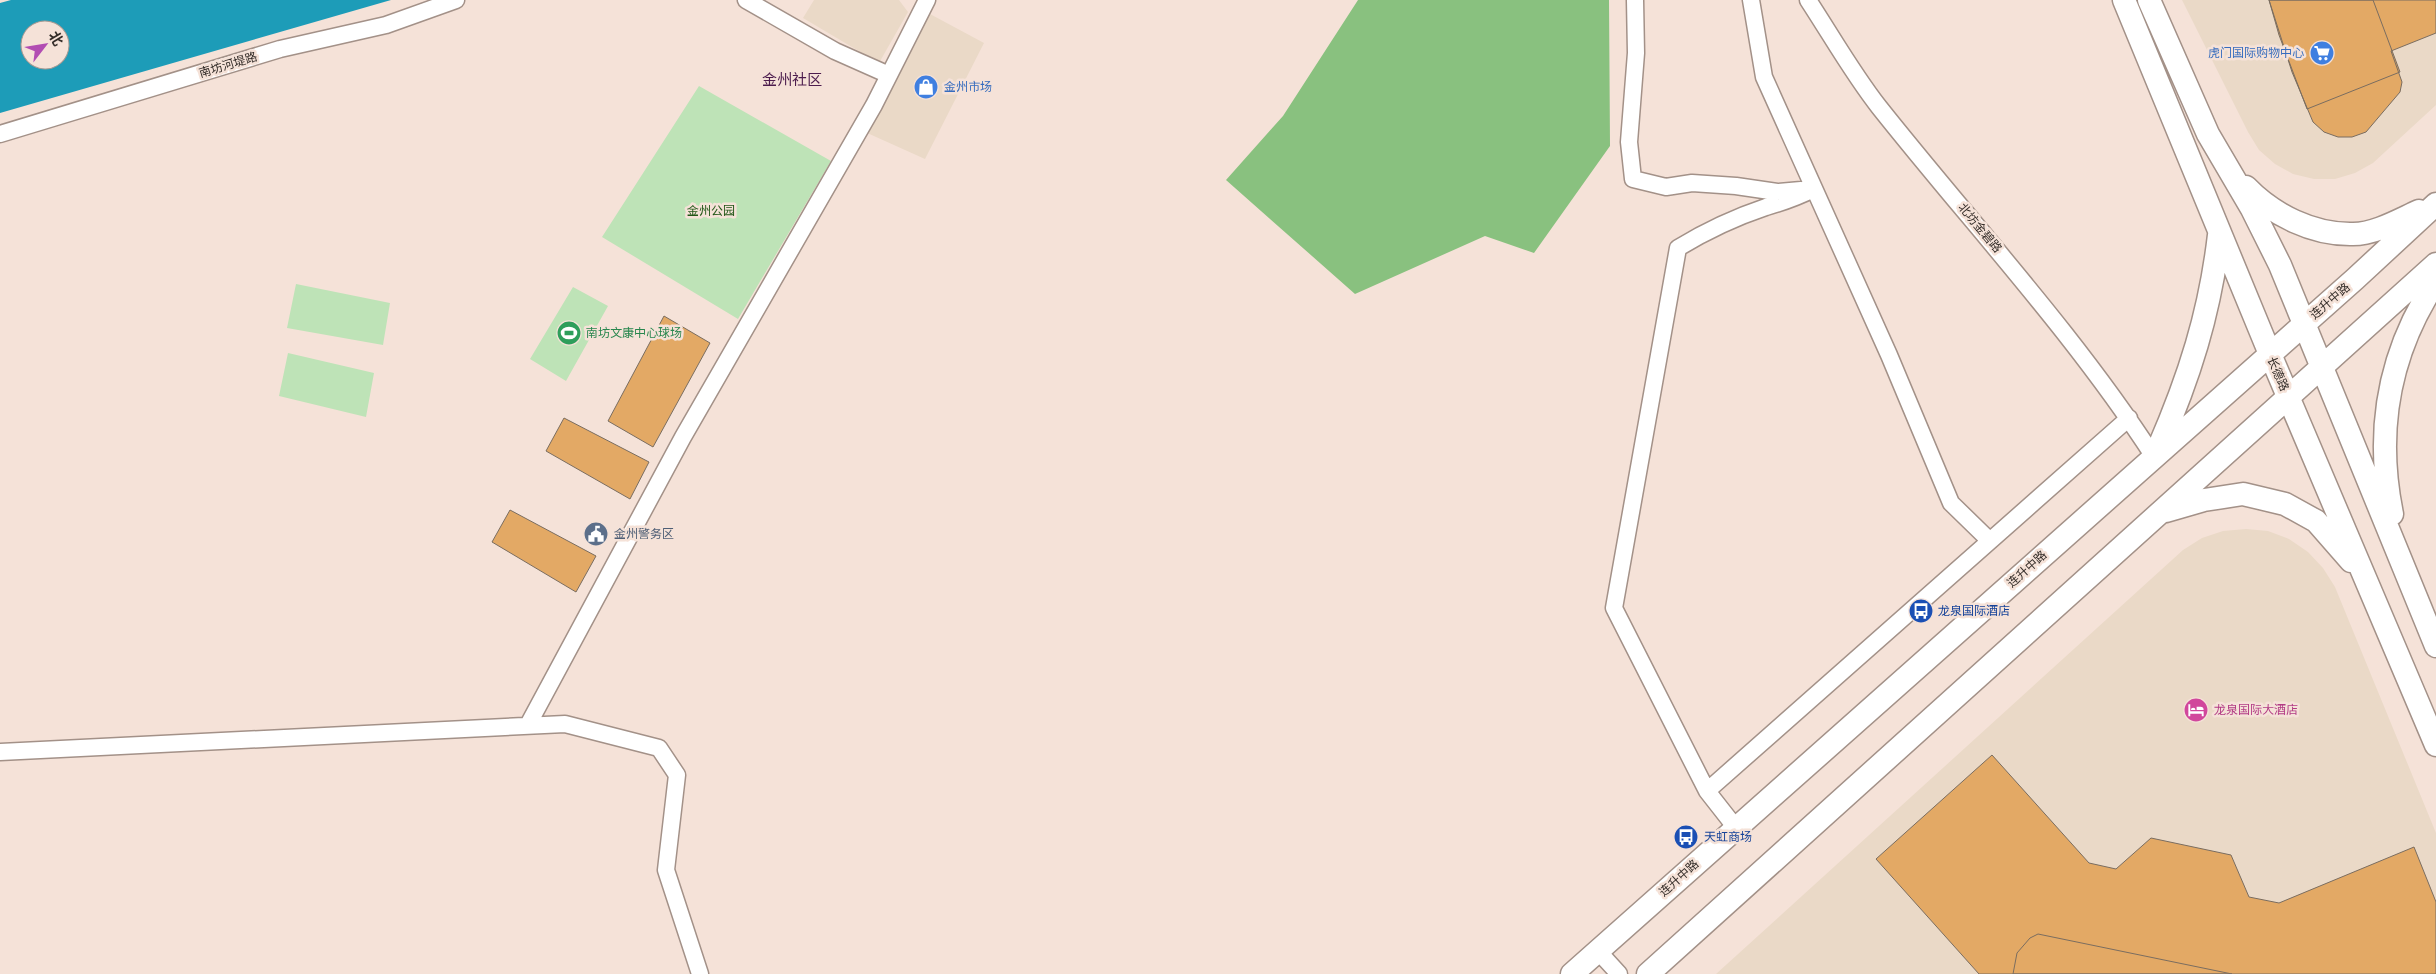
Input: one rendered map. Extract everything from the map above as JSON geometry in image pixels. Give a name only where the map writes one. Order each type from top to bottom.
[{"type":"main road","name":"长德路","points":[[2124,0],[2288,398],[2436,745]]},
{"type":"main road","points":[[2148,0],[2208,134],[2252,209],[2280,265],[2436,646]]},
{"type":"main road","points":[[2226,166],[2262,204],[2300,225],[2329,232],[2354,235],[2386,226],[2436,204]]},
{"type":"main road","name":"连升中路","points":[[1572,974],[2304,324],[2436,204]]},
{"type":"main road","points":[[2154,457],[2191,367],[2202,331],[2214,277],[2219,232]]},
{"type":"main road","points":[[1648,974],[2436,264]]},
{"type":"main road","points":[[2402,564],[2386,486],[2384,441],[2388,397],[2398,357],[2413,319],[2436,281]]},
{"type":"main road","points":[[2160,513],[2204,500],[2243,494],[2285,504],[2316,521],[2344,550],[2371,591]]},
{"type":"street","name":"南坊河堤路","points":[[0,134],[280,49],[386,25],[456,0]]},
{"type":"street","points":[[746,0],[834,50],[889,75]]},
{"type":"street","points":[[528,725],[683,436],[889,75],[927,0]]},
{"type":"street","points":[[1635,0],[1636,53],[1629,142],[1633,179],[1666,187],[1692,183],[1736,186],[1777,192],[1813,189]]},
{"type":"street","points":[[1751,0],[1764,77],[1889,356],[1951,502],[1990,541]]},
{"type":"street","name":"北坊金碧路","points":[[1808,0],[1878,105],[2038,297],[2129,418],[2154,457]]},
{"type":"street","points":[[1736,828],[1707,791],[1614,608],[1678,248],[1703,233],[1766,208],[1792,200],[1813,189]]},
{"type":"street","points":[[1707,791],[2129,418]]},
{"type":"street","points":[[0,752],[465,731],[528,725],[565,724],[659,748],[677,775],[666,870],[700,974]]},
{"type":"street","points":[[1598,951],[1619,974]]},
{"type":"shaded area","points":[[814,0],[899,0],[908,12],[879,63],[803,18]]},
{"type":"shaded area","name":"虎门国际购物中心","points":[[2182,0],[2436,0],[2436,105],[2373,163],[2355,173],[2335,179],[2314,179],[2293,174],[2275,164],[2259,150],[2248,132]]},
{"type":"shaded area","name":"金州市场","points":[[930,14],[984,43],[925,159],[865,132]]},
{"type":"shaded area","name":"龙泉国际大酒店","points":[[2246,529],[2268,531],[2289,539],[2308,552],[2323,568],[2335,587],[2436,833],[2436,974],[1716,974],[2183,550],[2202,538],[2223,531]]},
{"type":"green space","points":[[1358,0],[1609,0],[1610,146],[1534,253],[1485,236],[1355,294],[1226,180],[1283,116]]},
{"type":"green space","name":"金州公园","points":[[699,86],[831,161],[738,319],[602,237]]},
{"type":"green space","points":[[296,284],[390,303],[383,345],[287,328]]},
{"type":"green space","name":"南坊文康中心球场","points":[[573,287],[608,306],[566,381],[530,359]]},
{"type":"green space","points":[[288,353],[374,373],[366,417],[279,396]]},
{"type":"water","points":[[11,0],[391,0],[0,113],[0,3]]},
{"type":"building","points":[[2269,0],[2436,0],[2436,33],[2391,51],[2402,82],[2400,92],[2366,132],[2352,137],[2338,137],[2324,132],[2313,122],[2292,72]]},
{"type":"building","points":[[2269,0],[2373,0],[2400,72],[2307,109],[2279,35]]},
{"type":"building","points":[[664,316],[710,343],[653,447],[608,421]]},
{"type":"building","points":[[564,418],[649,462],[630,499],[546,451]]},
{"type":"building","points":[[510,510],[596,556],[576,592],[492,542]]},
{"type":"building","points":[[1992,755],[2089,863],[2116,869],[2151,838],[2231,855],[2249,897],[2279,903],[2414,847],[2436,902],[2436,974],[1979,974],[1876,859]]},
{"type":"building","points":[[2038,934],[2232,974],[2013,974],[2017,953],[2030,938]]},
{"type":"place","name":"虎门国际购物中心","points":[[2322,53]]},
{"type":"place","name":"金州市场","points":[[926,87]]},
{"type":"place","name":"南坊文康中心球场","points":[[569,333]]},
{"type":"place","name":"金州警务区","points":[[596,534]]},
{"type":"place","name":"龙泉国际酒店","points":[[1921,611]]},
{"type":"place","name":"龙泉国际大酒店","points":[[2196,710]]},
{"type":"place","name":"天虹商场","points":[[1686,837]]},
{"type":"district","name":"金州社区","points":[[792,80]]}]
